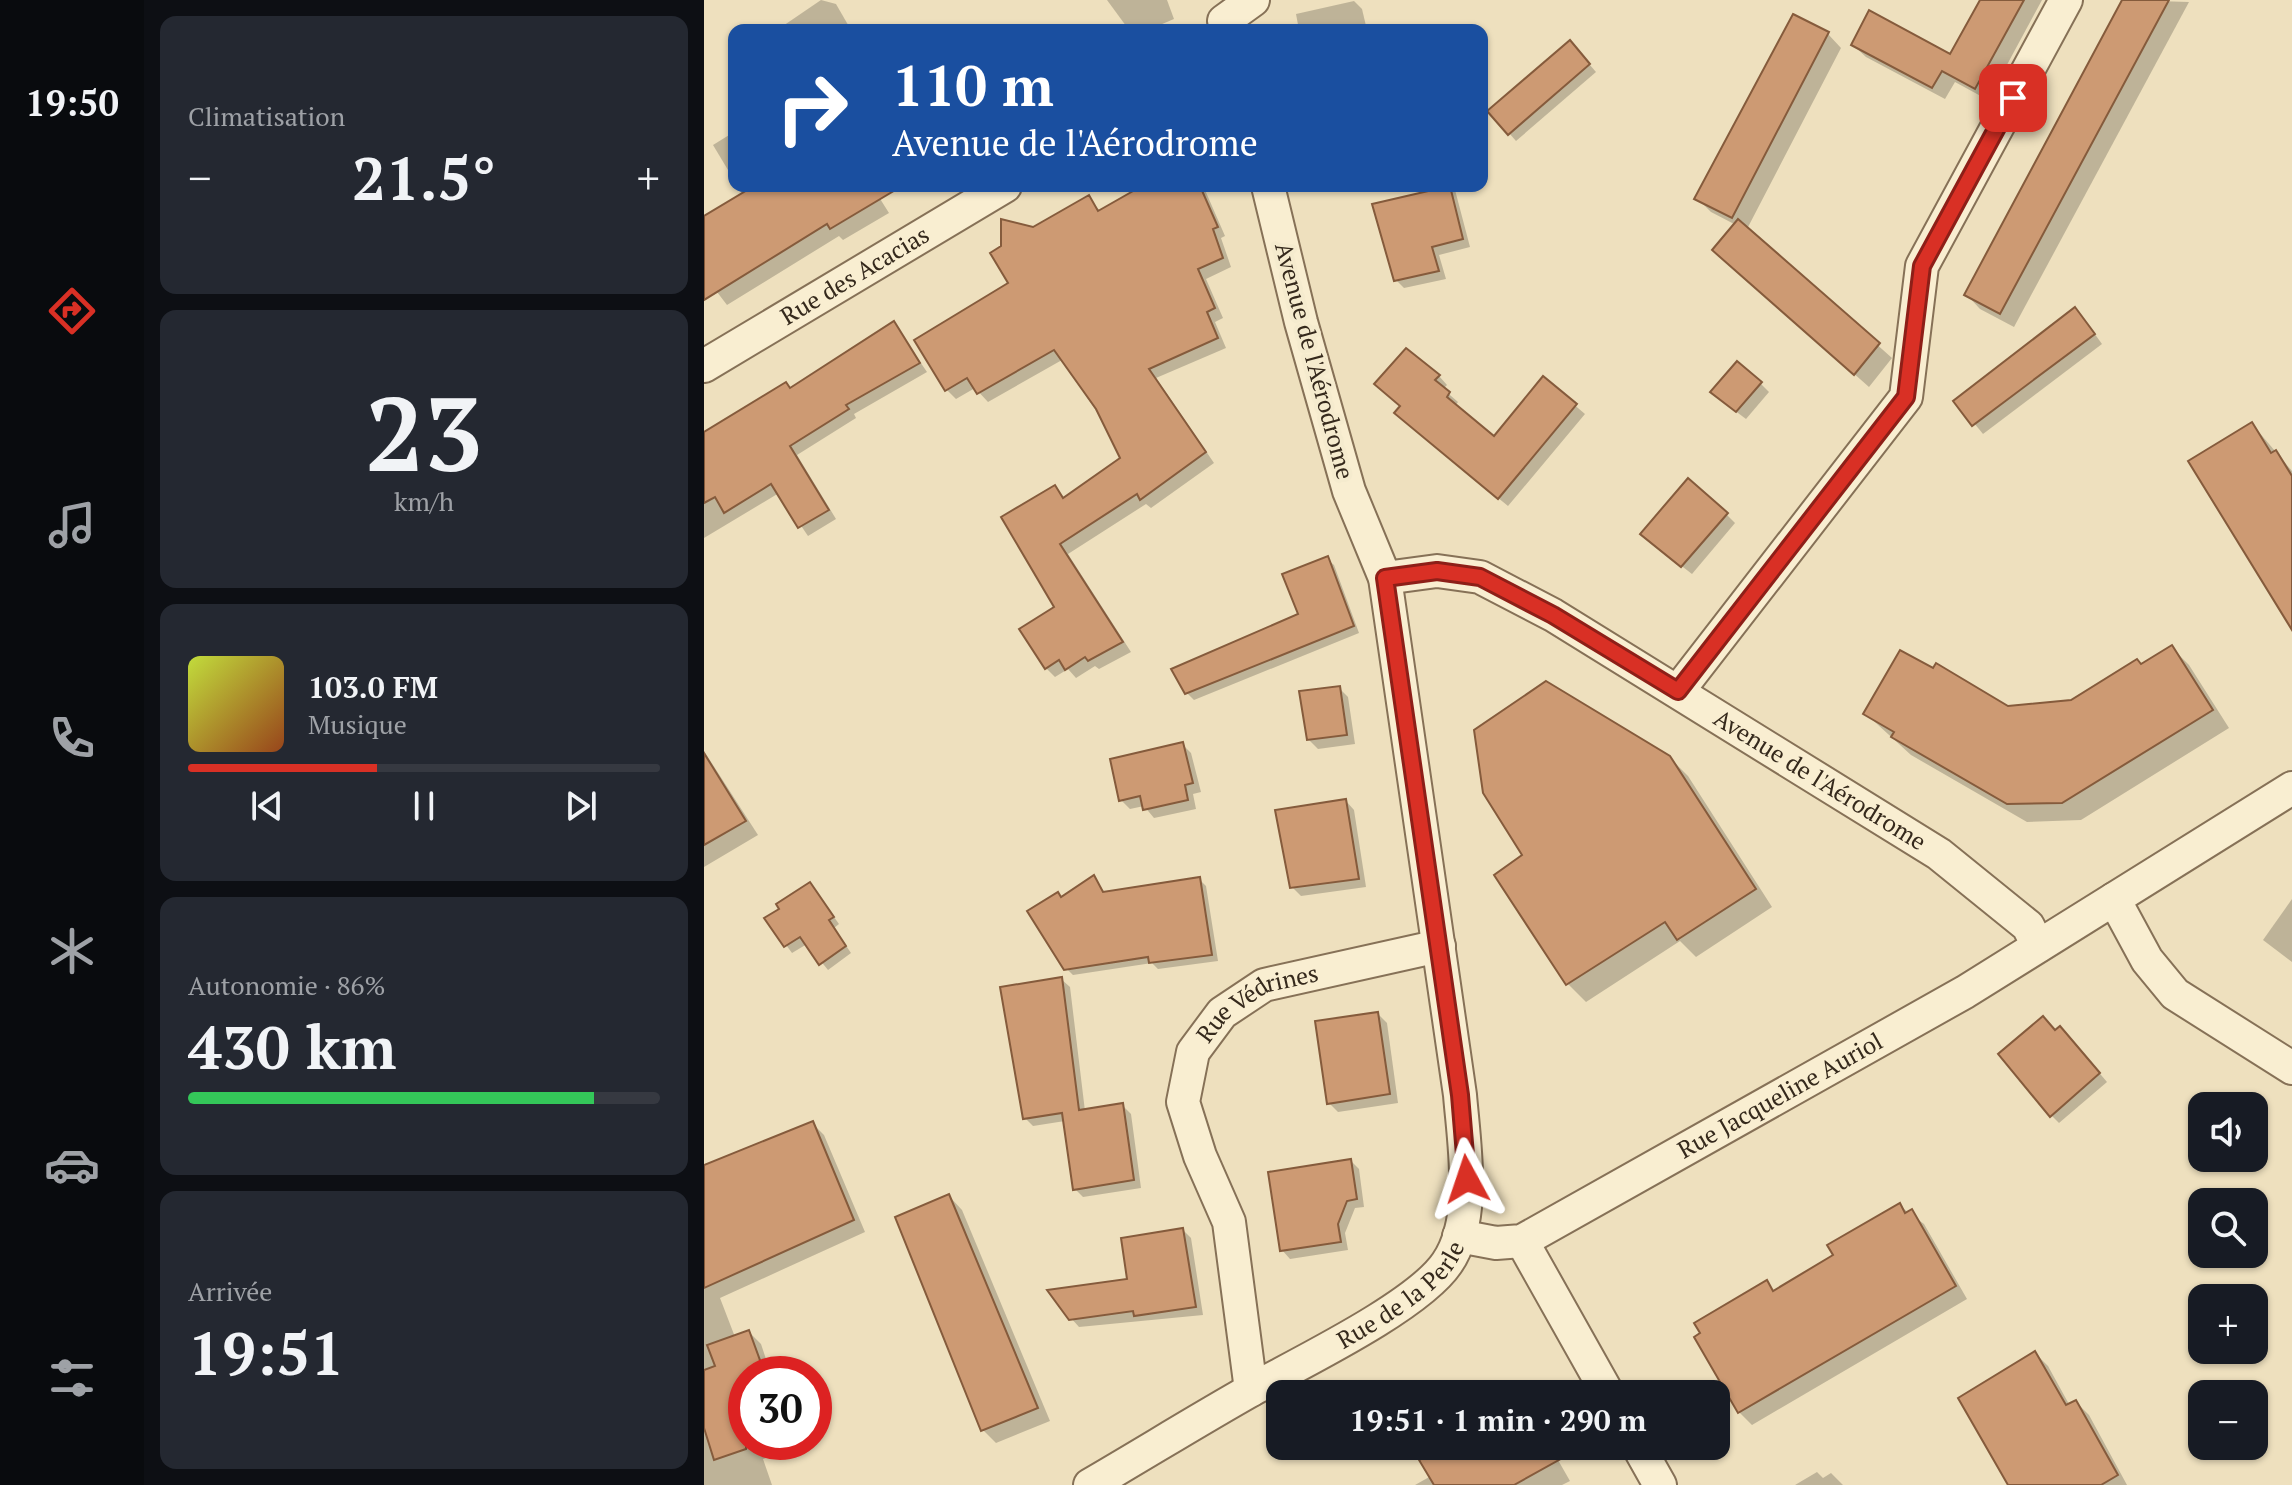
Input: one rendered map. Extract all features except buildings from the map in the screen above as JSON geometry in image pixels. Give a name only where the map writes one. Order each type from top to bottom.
[{"type":"street","points":[[1223,17],[1253,0]]},
{"type":"street","points":[[1678,691],[1906,397],[1922,266],[2066,0]]},
{"type":"street","name":"Rue des Acacias","points":[[704,366],[995,192]]},
{"type":"street","name":"Avenue de l'Aérodrome","points":[[1269,192],[1301,322],[1349,491],[1385,578],[1437,571],[1480,577],[1553,615],[1939,854],[2028,926],[2038,946]]},
{"type":"street","name":"Rue de la Perle","points":[[1090,1485],[1415,1294],[1447,1263],[1459,1236],[1467,1179],[1460,1095],[1385,578]]},
{"type":"street","name":"Rue Jacqueline Auriol","points":[[1522,1241],[1965,992],[2292,788]]},
{"type":"street","points":[[2114,899],[2147,960],[2175,994],[2292,1068]]},
{"type":"street","name":"Rue Védrines","points":[[1251,1390],[1229,1222],[1200,1156],[1183,1102],[1193,1052],[1222,1013],[1264,985],[1439,946]]},
{"type":"street","points":[[1459,1236],[1496,1243],[1522,1241],[1600,1380]]},
{"type":"street","points":[[1646,1460],[1660,1485]]},
{"type":"route","points":[[1467,1179],[1460,1095],[1385,578],[1437,571],[1480,577],[1553,615],[1678,691],[1906,397],[1922,266],[2013,98]]}]
